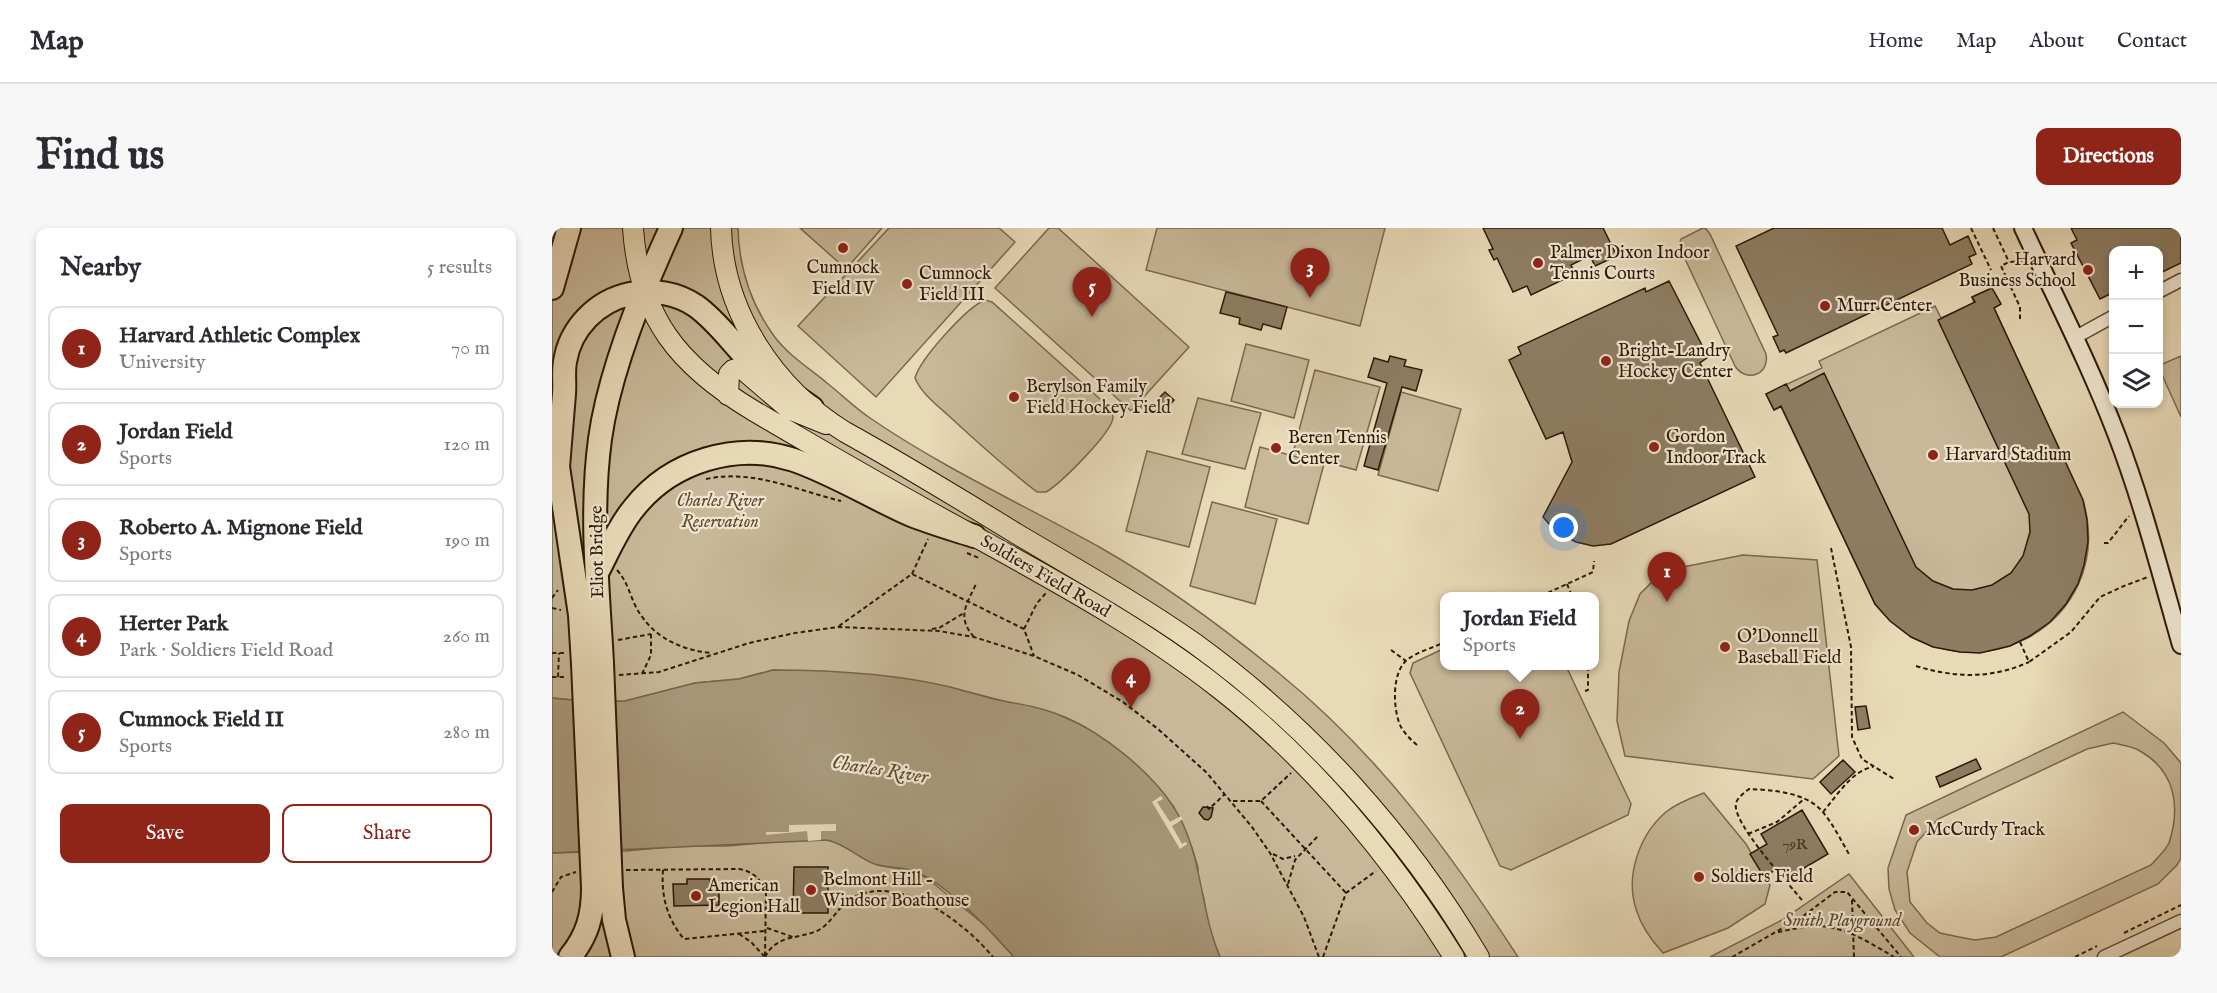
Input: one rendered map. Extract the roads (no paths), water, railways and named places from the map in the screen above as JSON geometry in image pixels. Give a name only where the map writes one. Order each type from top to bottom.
[{"type":"highway","points":[[552,288],[569,228]]},
{"type":"highway","name":"Eliot Bridge","points":[[587,666],[607,571],[597,497],[600,439],[617,370],[644,292],[671,228]]},
{"type":"highway","points":[[558,467],[564,362],[571,341],[584,321],[600,306],[621,296],[644,292],[673,295],[697,307],[762,372],[812,408]]},
{"type":"highway","name":"Eliot Bridge","points":[[552,419],[587,666],[609,882],[592,914],[586,932]]},
{"type":"highway","points":[[607,571],[626,519],[652,489],[684,468],[712,458],[735,454],[761,454],[792,460],[910,514],[974,536]]},
{"type":"highway","points":[[609,882],[616,933],[623,957]]},
{"type":"highway","points":[[570,957],[586,932]]},
{"type":"main road","name":"Soldiers Field Road","points":[[633,228],[644,292],[655,318],[677,350],[703,377],[728,395],[1049,577],[1138,630],[1194,669],[1286,747],[1367,833],[1410,889],[1454,957]]},
{"type":"main road","name":"Soldiers Field Road","points":[[721,228],[728,280],[744,324],[774,367],[812,408],[840,429],[1138,606],[1195,644],[1246,683],[1318,748],[1361,795],[1422,871],[1479,957]]},
{"type":"main road","points":[[2023,228],[2109,415],[2131,474],[2181,645]]},
{"type":"main road","points":[[728,395],[729,374],[735,369],[743,368],[774,398],[795,413],[840,429]]},
{"type":"main road","points":[[581,957],[586,932]]},
{"type":"main road","points":[[616,933],[631,957]]},
{"type":"street","points":[[2163,289],[2181,280]]},
{"type":"street","points":[[2074,338],[2109,319]]},
{"type":"street","points":[[2100,952],[2181,921]]},
{"type":"water","name":"Charles River","points":[[773,670],[862,673],[928,682],[1056,714],[1079,724],[1110,743],[1152,780],[1173,806],[1183,824],[1196,861],[1208,919],[1220,957],[1014,957],[969,910],[929,879],[912,870],[872,863],[839,844],[827,840],[552,853],[552,698],[593,702],[625,701],[695,683],[739,679]]},
{"type":"place","name":"Cumnock Field IV","points":[[843,248]]},
{"type":"place","name":"Palmer Dixon Indoor Tennis Courts","points":[[1538,263]]},
{"type":"place","name":"Harvard Business School","points":[[2088,270]]},
{"type":"place","name":"Cumnock Field III","points":[[907,284]]},
{"type":"place","name":"Roberto A. Mignone Field","points":[[1310,298]]},
{"type":"place","name":"Murr Center","points":[[1825,306]]},
{"type":"place","name":"Cumnock Field II","points":[[1092,317]]},
{"type":"place","name":"Bright-Landry Hockey Center","points":[[1606,361]]},
{"type":"place","name":"Berylson Family Field Hockey Field","points":[[1014,397]]},
{"type":"place","name":"Gordon Indoor Track","points":[[1654,447]]},
{"type":"place","name":"Beren Tennis Center","points":[[1276,448]]},
{"type":"place","name":"Harvard Stadium","points":[[1933,455]]},
{"type":"place","name":"Harvard Athletic Complex","points":[[1667,602]]},
{"type":"place","name":"O'Donnell Baseball Field","points":[[1725,647]]},
{"type":"place","name":"Herter Park","points":[[1131,708]]},
{"type":"place","name":"Jordan Field","points":[[1520,739]]},
{"type":"place","name":"McCurdy Track","points":[[1914,830]]},
{"type":"place","name":"Soldiers Field","points":[[1699,877]]},
{"type":"place","name":"Belmont Hill - Windsor Boathouse","points":[[811,890]]},
{"type":"place","name":"American Legion Hall","points":[[696,896]]},
{"type":"park label","name":"Charles River Reservation","points":[[720,511]]},
{"type":"park label","name":"Smith Playground","points":[[1842,921]]}]
